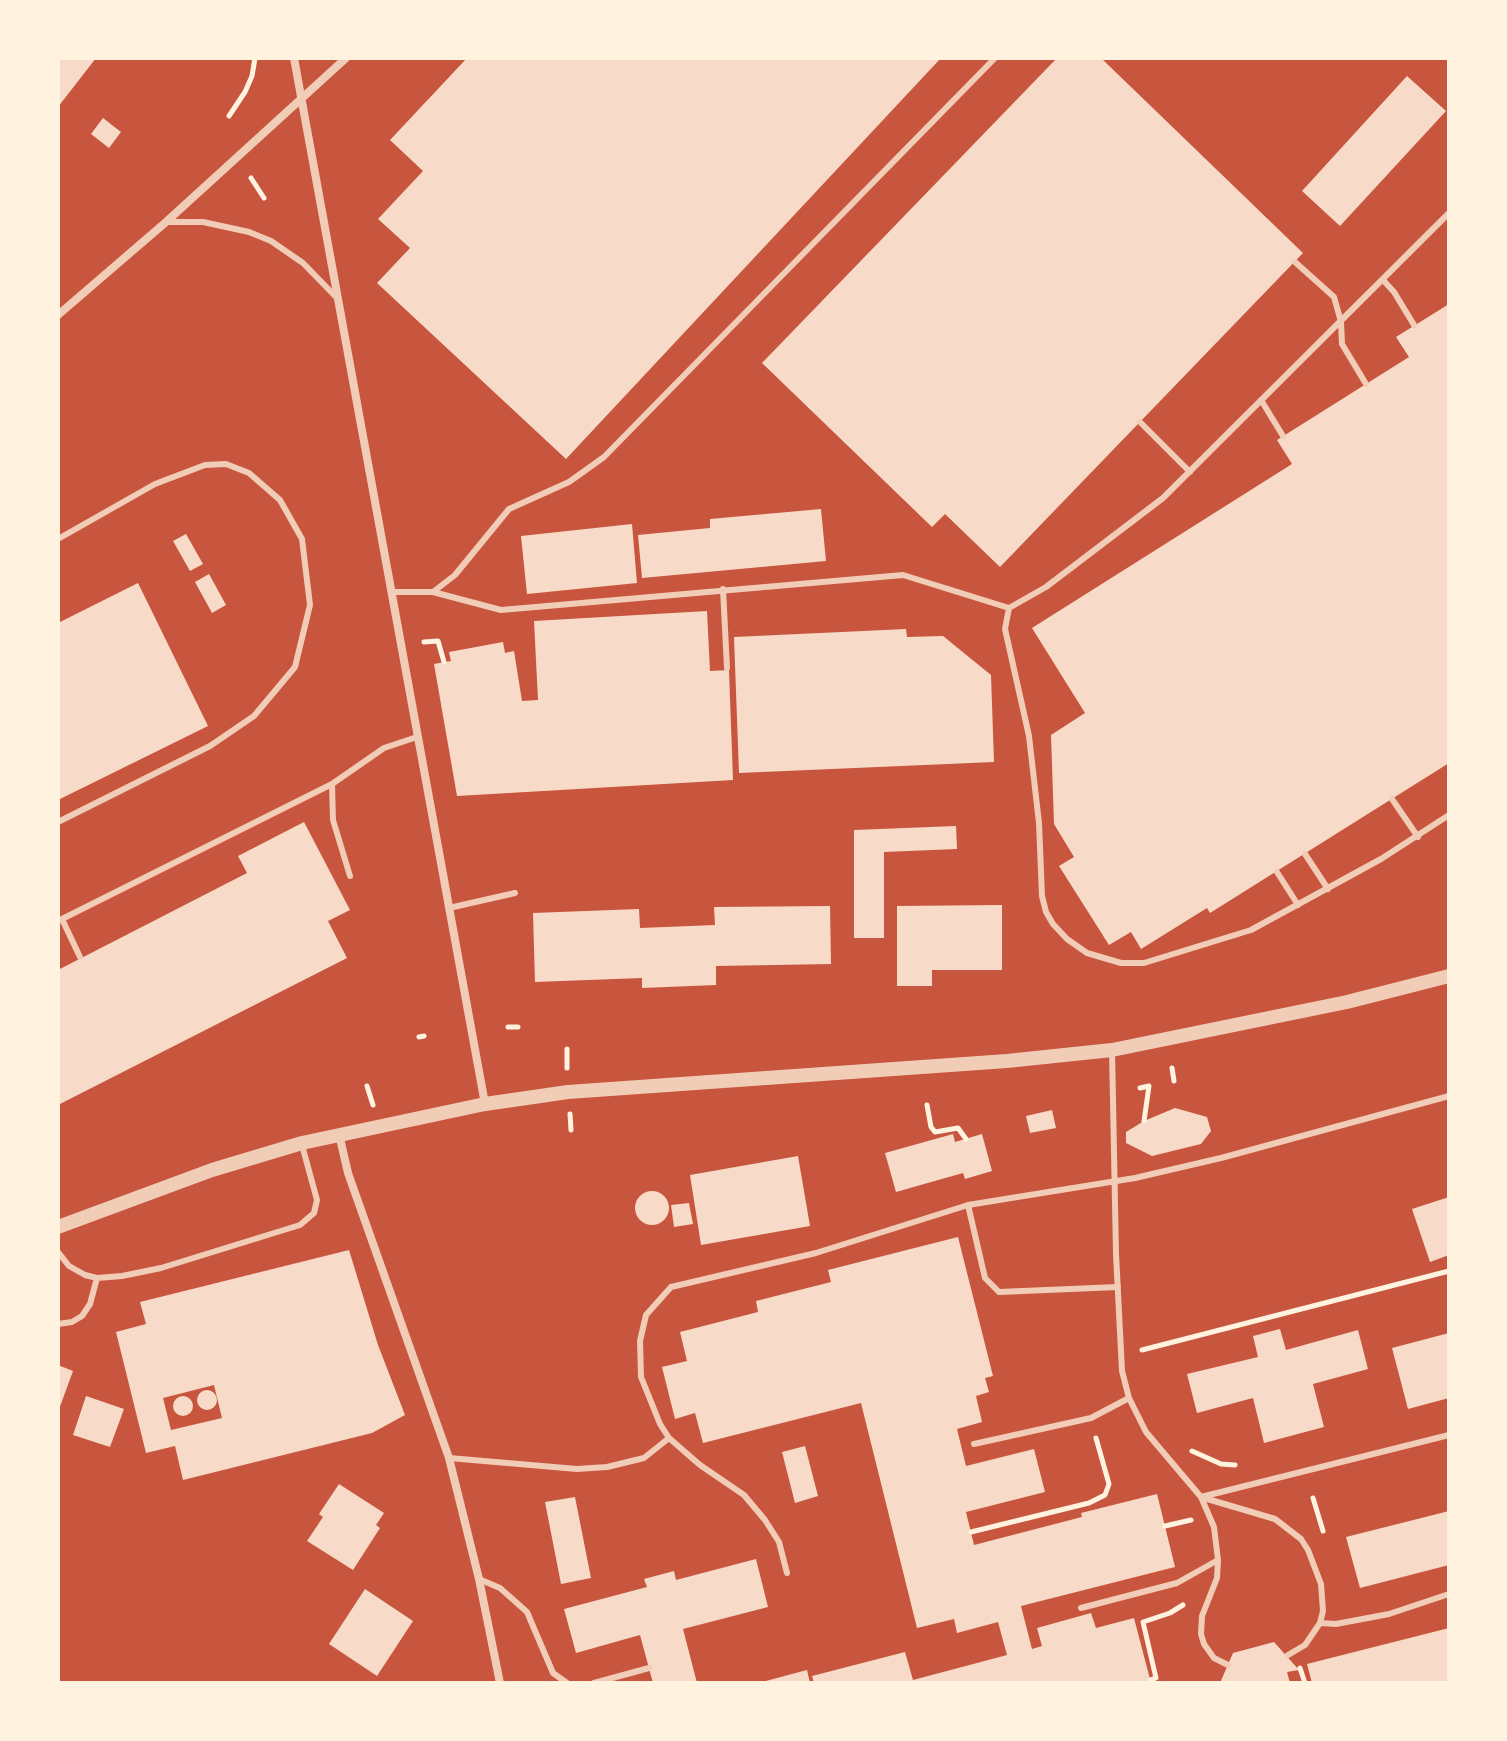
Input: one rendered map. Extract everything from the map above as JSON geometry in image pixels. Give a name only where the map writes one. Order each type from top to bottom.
[{"type":"street","points":[[294,58],[485,1104]]},
{"type":"street","points":[[58,315],[166,222],[346,58]]},
{"type":"street","points":[[58,1227],[212,1170],[302,1143],[485,1104],[568,1092],[1007,1061],[1112,1050],[1347,1002],[1449,976]]},
{"type":"street","points":[[339,1134],[348,1173],[449,1458],[479,1579],[500,1683]]},
{"type":"lane","points":[[433,592],[455,575],[509,509],[569,482],[604,457],[995,58]]},
{"type":"lane","points":[[1449,213],[1163,498],[1058,578],[1009,608],[1005,629],[1029,736],[1039,823],[1042,896],[1046,912],[1067,939],[1087,953],[1121,963],[1144,963],[1251,930],[1418,837],[1449,815]]},
{"type":"lane","points":[[166,222],[203,222],[241,228],[271,241],[303,263],[339,300]]},
{"type":"lane","points":[[1295,262],[1334,297],[1341,322],[1342,344],[1366,384]]},
{"type":"lane","points":[[1383,280],[1414,325]]},
{"type":"lane","points":[[1261,400],[1283,436]]},
{"type":"lane","points":[[1140,422],[1190,472]]},
{"type":"lane","points":[[58,539],[155,484],[205,465],[226,464],[249,473],[280,500],[302,539],[310,605],[295,667],[254,716],[210,746],[58,822]]},
{"type":"lane","points":[[392,592],[433,592],[501,610],[903,575],[1009,608]]},
{"type":"lane","points":[[723,589],[727,668]]},
{"type":"lane","points":[[80,957],[60,920],[332,784],[384,748],[417,737]]},
{"type":"lane","points":[[332,784],[333,820],[350,876]]},
{"type":"lane","points":[[1392,799],[1418,837]]},
{"type":"lane","points":[[1305,854],[1328,889]]},
{"type":"lane","points":[[1277,872],[1298,905]]},
{"type":"lane","points":[[449,908],[515,893]]},
{"type":"lane","points":[[1112,1050],[1120,1357],[1136,1415],[1157,1448],[1201,1497],[1214,1527],[1217,1578],[1202,1616],[1201,1634],[1214,1658],[1228,1665]]},
{"type":"lane","points":[[787,1573],[779,1542],[744,1495],[700,1465],[669,1438],[660,1424],[641,1377],[640,1341],[646,1315],[671,1287],[816,1253],[968,1205],[1114,1183],[1221,1158],[1449,1096]]},
{"type":"lane","points":[[58,1252],[78,1272],[97,1278],[161,1268],[304,1223],[314,1213],[317,1200],[302,1143]]},
{"type":"lane","points":[[968,1205],[985,1278],[999,1292],[1118,1287]]},
{"type":"lane","points":[[58,1324],[72,1322],[82,1316],[90,1304],[97,1278]]},
{"type":"lane","points":[[974,1444],[1091,1418],[1129,1398]]},
{"type":"lane","points":[[1201,1497],[1449,1435]]},
{"type":"lane","points":[[449,1458],[577,1469],[607,1467],[644,1458],[669,1438]]},
{"type":"lane","points":[[1201,1497],[1275,1519],[1301,1539],[1314,1563],[1323,1599],[1320,1623],[1305,1645],[1288,1655]]},
{"type":"lane","points":[[1081,1608],[1177,1583],[1218,1560]]},
{"type":"lane","points":[[479,1579],[500,1588],[527,1612],[553,1673],[567,1683]]},
{"type":"lane","points":[[1320,1623],[1336,1624],[1389,1614],[1449,1594]]},
{"type":"lane","points":[[594,1683],[649,1668]]},
{"type":"path","points":[[229,116],[245,92],[255,58]]},
{"type":"path","points":[[251,178],[264,198]]},
{"type":"path","points":[[424,642],[438,641],[444,662]]},
{"type":"path","points":[[508,1027],[518,1027]]},
{"type":"path","points":[[1172,1068],[1174,1081]]},
{"type":"path","points":[[1140,1088],[1149,1086],[1144,1121]]},
{"type":"path","points":[[927,1105],[931,1127],[935,1132],[958,1128],[966,1139]]},
{"type":"path","points":[[1142,1350],[1449,1271]]},
{"type":"path","points":[[1142,1336],[1142,1364]]},
{"type":"path","points":[[971,1532],[1089,1503],[1105,1495],[1109,1484],[1091,1418]]},
{"type":"path","points":[[1188,1449],[1221,1464],[1241,1465]]},
{"type":"path","points":[[1313,1498],[1326,1542]]},
{"type":"path","points":[[1165,1526],[1174,1523]]},
{"type":"path","points":[[1150,1680],[1156,1678],[1144,1642],[1143,1622],[1183,1605]]},
{"type":"building","points":[[58,58],[96,58],[58,107]]},
{"type":"building","points":[[467,58],[941,58],[566,459],[377,283],[410,248],[378,219],[423,171],[390,140]]},
{"type":"building","points":[[1057,58],[1101,58],[1303,253],[1000,567],[945,514],[932,527],[762,363]]},
{"type":"building","points":[[1407,76],[1446,111],[1340,226],[1302,191]]},
{"type":"building","points":[[103,118],[121,132],[109,148],[91,134]]},
{"type":"building","points":[[1449,304],[1449,763],[1210,913],[1207,908],[1141,949],[1131,932],[1109,945],[1059,866],[1074,857],[1054,824],[1051,735],[1085,713],[1032,628],[1292,464],[1277,440],[1409,357],[1396,337]]},
{"type":"building","points":[[821,509],[826,561],[642,578],[638,535],[710,528],[710,519]]},
{"type":"building","points":[[632,524],[637,583],[527,594],[521,536]]},
{"type":"building","points":[[186,534],[203,564],[190,571],[173,541]]},
{"type":"building","points":[[209,574],[226,605],[212,613],[195,582]]},
{"type":"building","points":[[138,583],[208,726],[58,800],[58,623]]},
{"type":"building","points":[[707,611],[710,671],[729,670],[733,780],[457,796],[434,664],[451,661],[449,652],[503,642],[505,653],[514,651],[522,701],[538,700],[534,621]]},
{"type":"building","points":[[906,629],[907,637],[943,636],[991,675],[994,762],[739,773],[734,637]]},
{"type":"building","points":[[304,822],[350,910],[328,921],[347,958],[58,1105],[58,970],[247,873],[238,856]]},
{"type":"building","points":[[956,826],[957,849],[884,852],[884,938],[854,938],[854,830]]},
{"type":"building","points":[[1002,905],[1002,970],[932,970],[932,986],[897,986],[897,906]]},
{"type":"building","points":[[830,906],[831,964],[716,966],[716,985],[642,988],[642,978],[535,982],[533,913],[639,909],[640,928],[715,925],[714,907]]},
{"type":"building","points":[[1175,1108],[1207,1117],[1211,1131],[1201,1144],[1152,1156],[1126,1143],[1126,1132]]},
{"type":"building","points":[[1052,1110],[1056,1128],[1030,1133],[1026,1116]]},
{"type":"building","points":[[953,1134],[955,1142],[982,1134],[992,1171],[965,1179],[963,1173],[896,1192],[885,1153]]},
{"type":"building","points":[[798,1156],[810,1226],[701,1245],[690,1175]]},
{"type":"building","points":[[652,1191],[664,1196],[669,1208],[664,1220],[652,1225],[640,1220],[635,1208],[640,1196]]},
{"type":"building","points":[[1449,1197],[1449,1255],[1430,1262],[1412,1209]]},
{"type":"building","points":[[689,1203],[693,1224],[674,1227],[671,1205]]},
{"type":"building","points":[[958,1237],[993,1376],[985,1378],[989,1392],[976,1396],[982,1422],[957,1429],[966,1466],[1034,1449],[1045,1492],[966,1512],[974,1545],[1157,1494],[1175,1567],[1021,1606],[1032,1649],[1042,1646],[1037,1628],[1091,1613],[1096,1628],[1134,1618],[1151,1683],[814,1683],[812,1676],[905,1652],[913,1680],[1007,1655],[998,1622],[957,1633],[954,1619],[917,1628],[861,1403],[703,1443],[695,1413],[675,1419],[662,1367],[687,1361],[680,1332],[758,1312],[756,1301],[831,1282],[828,1270]]},
{"type":"building","points":[[349,1250],[378,1345],[405,1415],[372,1433],[183,1480],[175,1446],[146,1453],[116,1332],[146,1324],[140,1302]],"holes":[[[214,1385],[222,1418],[171,1430],[163,1398]]]},
{"type":"building","points":[[1280,1329],[1286,1350],[1358,1330],[1368,1369],[1313,1384],[1324,1427],[1264,1443],[1253,1398],[1197,1413],[1187,1374],[1258,1357],[1253,1336]]},
{"type":"building","points":[[1449,1333],[1449,1398],[1408,1409],[1392,1348]]},
{"type":"building","points":[[58,1365],[73,1371],[58,1412]]},
{"type":"building","points":[[207,1390],[214,1393],[217,1400],[214,1407],[207,1410],[200,1407],[197,1400],[200,1393]]},
{"type":"building","points":[[86,1396],[124,1409],[110,1447],[73,1435]]},
{"type":"building","points":[[183,1396],[190,1399],[193,1406],[190,1413],[183,1416],[176,1413],[173,1406],[176,1399]]},
{"type":"building","points":[[805,1446],[818,1496],[795,1503],[782,1452]]},
{"type":"building","points":[[339,1484],[384,1513],[376,1525],[380,1528],[353,1570],[307,1541],[323,1517],[319,1514]]},
{"type":"building","points":[[575,1497],[591,1578],[561,1584],[545,1502]]},
{"type":"building","points":[[1449,1511],[1449,1565],[1360,1588],[1346,1537]]},
{"type":"building","points":[[756,1559],[768,1607],[683,1629],[697,1683],[653,1683],[640,1635],[576,1653],[564,1609],[647,1587],[644,1579],[674,1571],[676,1580]]},
{"type":"building","points":[[365,1589],[413,1621],[377,1676],[329,1644]]},
{"type":"building","points":[[1449,1628],[1449,1683],[1312,1683],[1307,1664]]},
{"type":"building","points":[[1274,1642],[1299,1670],[1287,1672],[1290,1683],[1220,1683],[1233,1653]]},
{"type":"building","points":[[807,1670],[810,1683],[762,1683],[762,1682]]}]
